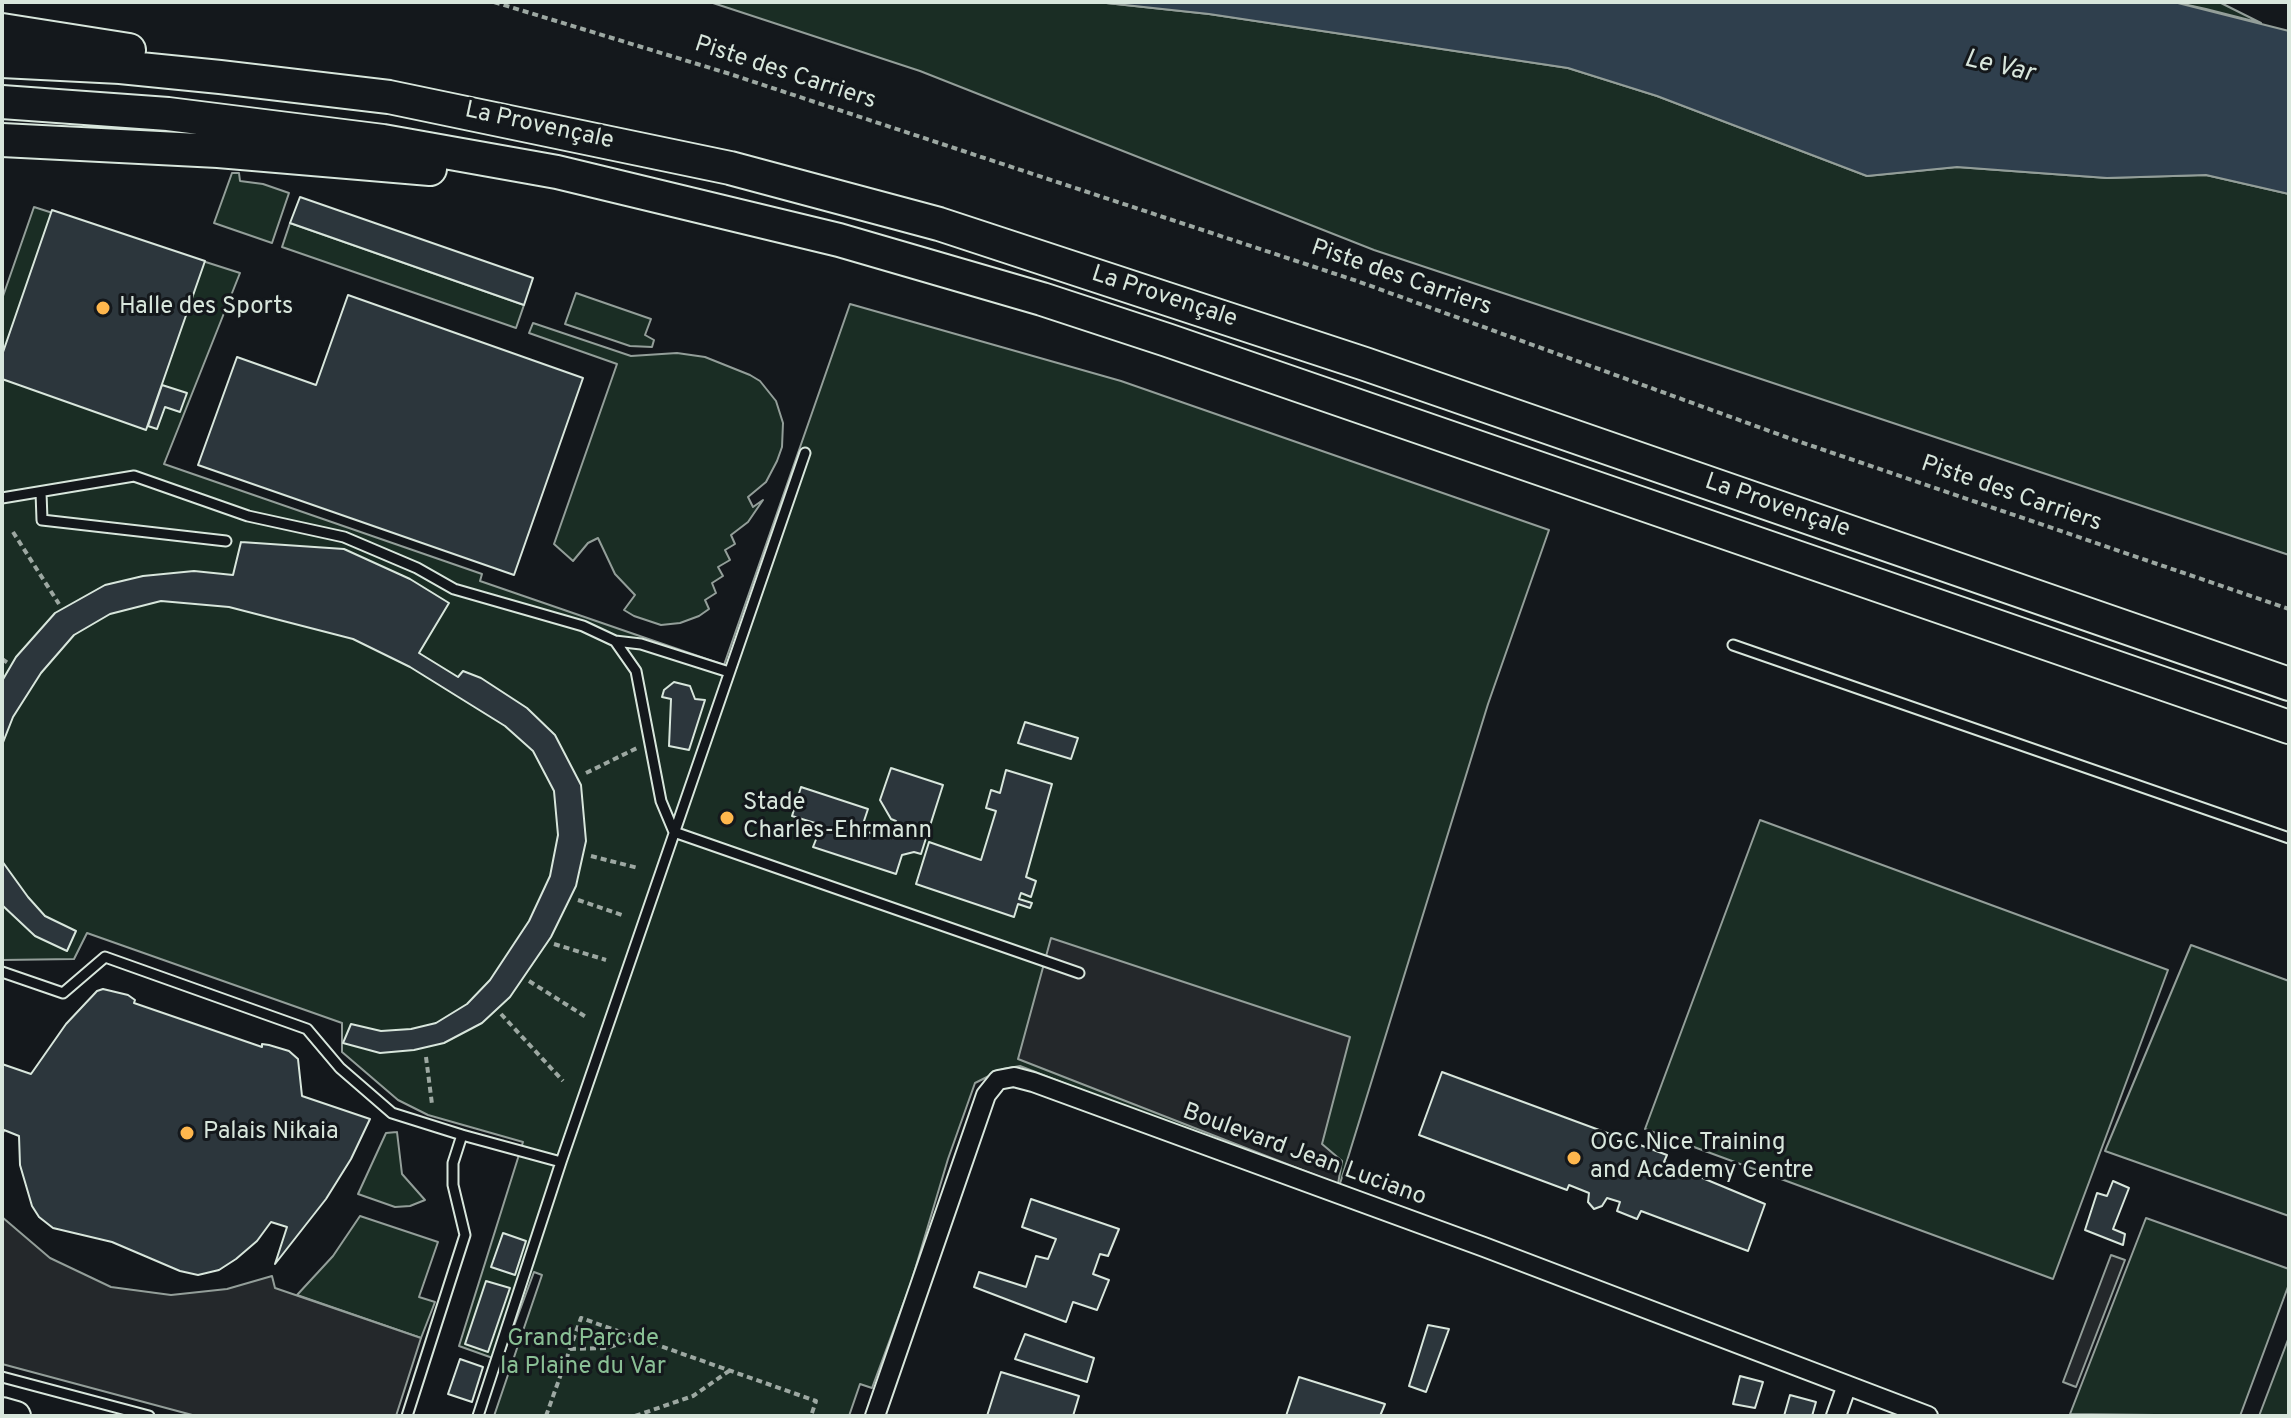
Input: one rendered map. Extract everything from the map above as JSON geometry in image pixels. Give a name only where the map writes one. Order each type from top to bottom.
[{"type":"highway","points":[[2,30],[142,53],[220,77]]},
{"type":"highway","name":"La Provençale","points":[[2,61],[120,67],[389,97],[730,168],[939,224],[1365,364],[2289,684]]},
{"type":"highway","name":"La Provençale","points":[[2,102],[168,114],[383,141],[557,172],[839,240],[1042,299],[1352,403],[2289,727]]},
{"type":"highway","points":[[2,140],[233,152],[433,169],[557,172]]},
{"type":"main road","points":[[2,1412],[16,1416]]},
{"type":"street","name":"Boulevard Jean Luciano","points":[[875,1416],[986,1095],[998,1080],[1014,1077],[1484,1247],[1928,1416]]},
{"type":"street","points":[[1836,1416],[1847,1385]]},
{"type":"lane","points":[[478,1416],[561,1162],[805,453]]},
{"type":"lane","points":[[2,498],[134,476],[248,516],[344,537],[417,568],[454,589],[583,626],[615,641],[641,644],[729,672]]},
{"type":"lane","points":[[41,492],[42,520],[226,541]]},
{"type":"lane","points":[[615,641],[636,671],[661,801],[674,832],[1079,973]]},
{"type":"lane","points":[[1733,645],[2289,838]]},
{"type":"lane","points":[[2,972],[63,993],[105,957],[307,1029],[340,1068],[392,1113],[561,1162]]},
{"type":"lane","points":[[407,1416],[465,1235],[453,1185],[453,1163],[462,1135]]},
{"type":"lane","points":[[2,1377],[149,1416]]},
{"type":"path","name":"Piste des Carriers","points":[[494,2],[730,74],[1357,281],[1786,437],[2289,609]]},
{"type":"path","points":[[13,532],[59,604]]},
{"type":"path","points":[[2,659],[8,663]]},
{"type":"path","points":[[586,773],[650,742]]},
{"type":"path","points":[[591,856],[638,868]]},
{"type":"path","points":[[578,900],[622,915]]},
{"type":"path","points":[[554,944],[606,960]]},
{"type":"path","points":[[529,981],[586,1017]]},
{"type":"path","points":[[501,1014],[563,1081]]},
{"type":"path","points":[[426,1057],[432,1104]]},
{"type":"path","points":[[546,1416],[581,1318],[816,1401],[811,1416]]},
{"type":"path","points":[[570,1349],[606,1348],[637,1338]]},
{"type":"path","points":[[635,1416],[693,1396],[729,1371]]},
{"type":"green space","points":[[710,2],[1097,2],[1209,14],[1568,68],[1657,96],[1867,176],[1957,167],[2107,178],[2206,175],[2289,194],[2289,555],[1374,250],[920,71]]},
{"type":"green space","points":[[2174,2],[2219,2],[2261,23],[2206,9]]},
{"type":"green space","points":[[232,173],[239,173],[240,181],[263,184],[289,193],[272,243],[214,223]]},
{"type":"green space","name":"Stade Charles-Ehrmann","points":[[34,207],[240,273],[164,464],[482,574],[480,581],[724,665],[850,304],[1121,381],[1549,530],[1488,704],[1338,1190],[1020,1066],[1003,1069],[975,1083],[948,1159],[911,1283],[872,1388],[860,1384],[849,1416],[494,1416],[542,1275],[534,1272],[501,1361],[459,1346],[523,1142],[428,1115],[398,1100],[342,1052],[342,1023],[87,933],[74,959],[2,960],[2,299]]},
{"type":"green space","points":[[290,223],[524,305],[516,328],[282,247]]},
{"type":"green space","points":[[576,293],[651,319],[645,335],[654,340],[652,347],[630,346],[565,324]]},
{"type":"green space","points":[[533,323],[631,356],[677,353],[705,357],[760,381],[776,401],[783,423],[782,447],[777,461],[766,482],[748,497],[753,507],[763,500],[748,522],[731,535],[735,544],[725,550],[730,560],[718,567],[723,576],[712,583],[716,593],[705,600],[709,609],[699,616],[680,623],[661,625],[634,616],[624,610],[635,595],[615,574],[598,538],[588,543],[573,561],[554,544],[617,364],[529,333]]},
{"type":"green space","points":[[1760,820],[2168,970],[2053,1279],[1645,1129]]},
{"type":"green space","points":[[2191,945],[2289,981],[2289,1216],[2105,1151]]},
{"type":"green space","points":[[397,1132],[402,1174],[425,1200],[410,1206],[395,1207],[358,1194],[386,1133]]},
{"type":"green space","points":[[360,1216],[438,1242],[419,1297],[435,1302],[421,1338],[297,1295],[333,1256]]},
{"type":"green space","points":[[2146,1218],[2289,1269],[2289,1284],[2240,1416],[2070,1414]]},
{"type":"green space","points":[[2289,1337],[2289,1416],[2259,1416]]},
{"type":"shaded area","points":[[1051,938],[1350,1037],[1322,1144],[1342,1161],[1338,1184],[1018,1059]]},
{"type":"shaded area","points":[[2,1217],[50,1258],[111,1287],[171,1295],[227,1289],[272,1276],[275,1288],[421,1338],[396,1416],[196,1416],[2,1364]]},
{"type":"shaded area","points":[[2111,1255],[2125,1260],[2076,1387],[2063,1382]]},
{"type":"water","name":"Le Var","points":[[1097,2],[2174,2],[2289,31],[2289,194],[2206,175],[2107,178],[1957,167],[1867,176],[1657,96],[1568,68],[1209,14]]},
{"type":"building","points":[[300,197],[533,278],[524,305],[290,223]]},
{"type":"building","name":"Halle des Sports","points":[[52,210],[205,261],[146,430],[2,379],[2,355]]},
{"type":"building","points":[[348,295],[583,378],[514,575],[198,465],[237,357],[316,385]]},
{"type":"building","points":[[162,385],[187,393],[180,412],[165,407],[157,429],[148,426]]},
{"type":"building","points":[[241,542],[344,549],[410,579],[449,603],[419,653],[458,677],[463,671],[481,678],[527,708],[555,735],[581,785],[586,841],[576,886],[551,937],[510,997],[482,1023],[444,1043],[380,1053],[343,1043],[351,1024],[381,1031],[411,1029],[436,1023],[467,1004],[490,980],[529,921],[550,876],[558,835],[554,791],[533,751],[505,726],[410,667],[353,639],[229,607],[161,601],[110,614],[74,635],[41,673],[13,717],[2,745],[2,681],[16,657],[55,613],[105,585],[143,576],[194,571],[233,575]]},
{"type":"building","points":[[674,682],[690,686],[695,699],[705,700],[689,750],[669,746],[671,699],[662,697],[664,690]]},
{"type":"building","points":[[1025,722],[1078,738],[1071,759],[1018,743]]},
{"type":"building","points":[[891,768],[943,785],[921,854],[902,855],[896,874],[813,847],[819,832],[815,823],[792,816],[801,787],[868,809],[861,830],[890,839],[896,821],[891,819],[880,800]]},
{"type":"building","points":[[1006,770],[1052,784],[1026,877],[1036,881],[1031,897],[1021,893],[1019,899],[1032,903],[1030,908],[1018,904],[1014,917],[916,884],[929,842],[981,860],[996,811],[986,808],[991,790],[1000,793]]},
{"type":"building","points":[[2,861],[45,916],[76,931],[67,951],[35,936],[2,905]]},
{"type":"building","name":"Palais Nikaia","points":[[103,989],[128,995],[135,1000],[134,1003],[262,1047],[262,1044],[269,1045],[289,1051],[298,1059],[302,1096],[370,1119],[351,1159],[326,1199],[275,1264],[287,1227],[271,1222],[257,1241],[236,1259],[219,1270],[198,1275],[180,1271],[112,1242],[53,1228],[39,1217],[32,1206],[20,1165],[19,1136],[4,1130],[2,1136],[2,1064],[31,1074],[66,1024],[97,991]]},
{"type":"building","name":"OGC Nice Training and Academy Centre","points":[[1442,1072],[1667,1155],[1664,1162],[1765,1204],[1748,1251],[1641,1211],[1637,1219],[1617,1211],[1620,1202],[1607,1198],[1602,1206],[1594,1209],[1588,1202],[1589,1193],[1569,1185],[1567,1190],[1419,1135]]},
{"type":"building","points":[[2113,1181],[2129,1188],[2113,1229],[2125,1234],[2123,1245],[2085,1230],[2097,1193],[2107,1196]]},
{"type":"building","points":[[1031,1199],[1119,1229],[1108,1256],[1100,1254],[1093,1274],[1109,1280],[1097,1310],[1073,1302],[1066,1322],[974,1287],[979,1272],[1026,1287],[1036,1256],[1048,1259],[1056,1239],[1022,1227]]},
{"type":"building","points":[[503,1233],[526,1241],[515,1275],[491,1267]]},
{"type":"building","points":[[486,1281],[510,1288],[488,1352],[465,1344]]},
{"type":"building","points":[[1428,1325],[1449,1329],[1426,1392],[1409,1386]]},
{"type":"building","points":[[1025,1334],[1094,1358],[1087,1382],[1015,1359]]},
{"type":"building","points":[[460,1359],[483,1367],[472,1402],[448,1394]]},
{"type":"building","points":[[1001,1372],[1079,1396],[1073,1416],[987,1416]]},
{"type":"building","points":[[1740,1376],[1763,1382],[1755,1408],[1733,1404]]},
{"type":"building","points":[[1299,1377],[1385,1404],[1380,1416],[1286,1416]]},
{"type":"building","points":[[1790,1395],[1816,1402],[1812,1416],[1784,1416]]},
{"type":"place","name":"Halle des Sports","points":[[103,308]]},
{"type":"place","name":"Stade Charles-Ehrmann","points":[[727,818]]},
{"type":"place","name":"Palais Nikaia","points":[[187,1133]]},
{"type":"place","name":"OGC Nice Training and Academy Centre","points":[[1574,1158]]},
{"type":"park label","name":"Grand Parc de la Plaine du Var","points":[[583,1354]]}]
